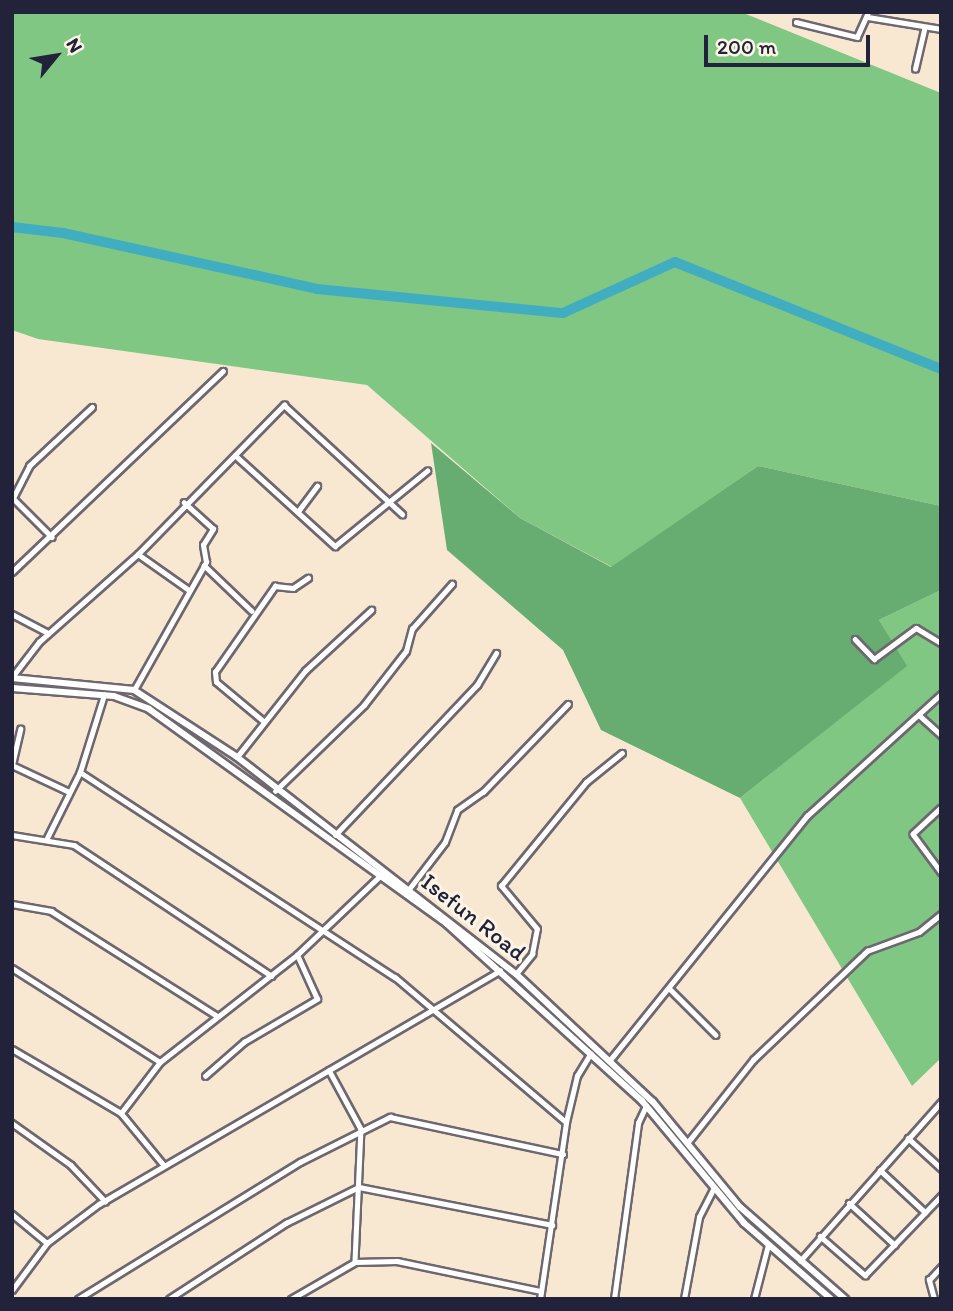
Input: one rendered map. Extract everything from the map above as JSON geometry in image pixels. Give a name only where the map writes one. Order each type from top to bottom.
[{"type":"street","points":[[796,22],[857,37],[868,15],[924,30],[941,29]]},
{"type":"street","points":[[915,69],[924,30]]},
{"type":"street","points":[[12,572],[52,537],[223,371]]},
{"type":"street","points":[[12,678],[39,642],[138,554],[184,503],[236,456],[284,405],[402,514]]},
{"type":"street","points":[[52,537],[35,513],[13,498],[29,466],[92,407]]},
{"type":"street","points":[[236,456],[299,510],[335,546],[388,499],[427,471]]},
{"type":"street","points":[[299,510],[317,486]]},
{"type":"street","points":[[134,690],[204,565],[203,545],[213,529],[184,503]]},
{"type":"street","points":[[138,554],[189,590]]},
{"type":"street","points":[[204,565],[252,611]]},
{"type":"street","points":[[264,722],[215,680],[252,611],[275,586],[293,588],[308,578]]},
{"type":"street","points":[[275,791],[364,705],[407,651],[412,629],[452,584]]},
{"type":"street","points":[[237,757],[304,671],[371,610]]},
{"type":"street","points":[[12,614],[48,633]]},
{"type":"street","points":[[855,639],[874,659],[916,628],[941,643]]},
{"type":"street","points":[[38,630],[39,642]]},
{"type":"street","points":[[334,835],[472,691],[496,653]]},
{"type":"street","name":"Isefun Road","points":[[12,678],[134,690],[237,757],[380,876],[409,890],[516,974],[610,1060],[688,1142],[740,1207],[845,1299]]},
{"type":"street","name":"Isefun Road","points":[[12,688],[104,695],[170,723],[447,924],[646,1106],[714,1188],[768,1244],[831,1299]]},
{"type":"street","points":[[610,1060],[807,816],[941,694]]},
{"type":"street","points":[[47,838],[80,772],[104,695]]},
{"type":"street","points":[[409,890],[445,842],[457,810],[483,792],[568,704]]},
{"type":"street","points":[[919,715],[941,735]]},
{"type":"street","points":[[20,729],[12,765],[69,792]]},
{"type":"street","points":[[516,974],[532,954],[537,929],[501,886],[586,782],[622,754]]},
{"type":"street","points":[[80,772],[324,928],[438,1012],[566,1122]]},
{"type":"street","points":[[940,811],[913,839],[941,872]]},
{"type":"street","points":[[12,835],[47,838],[94,856],[272,976]]},
{"type":"street","points":[[121,1113],[160,1062],[297,955],[380,876]]},
{"type":"street","points":[[12,904],[51,911],[217,1016]]},
{"type":"street","points":[[688,1142],[754,1059],[867,951],[919,932],[941,914]]},
{"type":"street","points":[[205,1076],[244,1042],[317,999],[297,955]]},
{"type":"street","points":[[12,968],[160,1062]]},
{"type":"street","points":[[12,1290],[47,1243],[105,1201],[163,1164],[438,1012],[501,971]]},
{"type":"street","points":[[669,988],[716,1035]]},
{"type":"street","points":[[12,1049],[121,1113],[163,1164]]},
{"type":"street","points":[[540,1299],[566,1122],[577,1076],[591,1053]]},
{"type":"street","points":[[329,1070],[361,1129],[355,1262]]},
{"type":"street","points":[[614,1299],[638,1123],[646,1106]]},
{"type":"street","points":[[800,1262],[849,1203],[940,1106]]},
{"type":"street","points":[[78,1299],[361,1129],[401,1117],[563,1154]]},
{"type":"street","points":[[12,1122],[71,1165],[105,1201]]},
{"type":"street","points":[[908,1138],[941,1168]]},
{"type":"street","points":[[880,1170],[926,1212]]},
{"type":"street","points":[[169,1299],[286,1223],[359,1187],[552,1225]]},
{"type":"street","points":[[684,1299],[699,1217],[714,1188]]},
{"type":"street","points":[[820,1236],[865,1275],[941,1196]]},
{"type":"street","points":[[849,1203],[895,1245]]},
{"type":"street","points":[[12,1214],[47,1243]]},
{"type":"street","points":[[754,1299],[768,1244]]},
{"type":"street","points":[[291,1299],[355,1262],[397,1261],[541,1291]]},
{"type":"street","points":[[934,1299],[929,1280],[941,1267]]},
{"type":"green space","points":[[12,12],[741,12],[941,93],[941,506],[758,466],[612,567],[520,518],[367,385],[38,339],[12,330]]},
{"type":"green space","points":[[431,443],[520,518],[611,567],[758,466],[941,506],[941,590],[879,620],[907,666],[740,798],[601,730],[563,650],[447,550]]},
{"type":"green space","points":[[941,590],[941,1058],[912,1086],[740,798],[906,666],[879,620]]},
{"type":"waterway","points":[[12,227],[63,233],[317,289],[563,313],[675,262],[941,369]]}]
